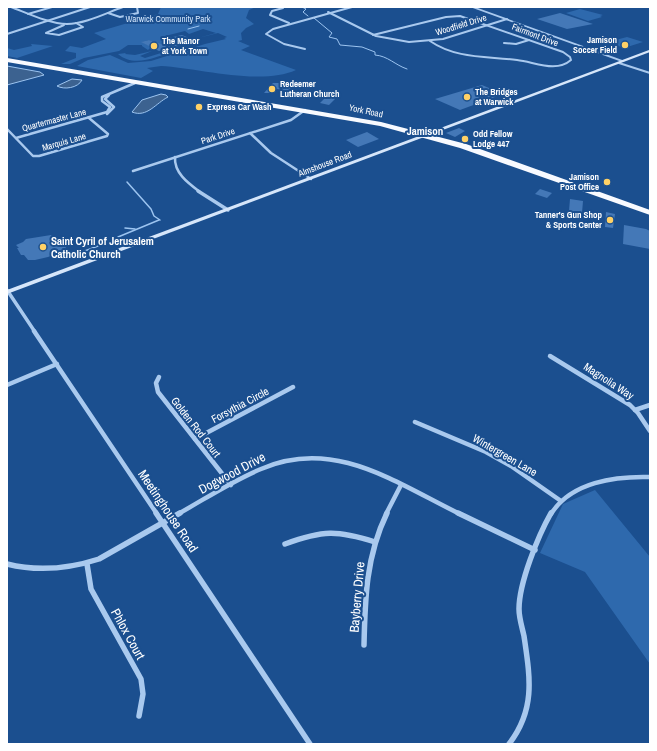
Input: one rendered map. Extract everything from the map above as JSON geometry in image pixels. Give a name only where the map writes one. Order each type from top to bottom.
[{"type":"highway","name":"York Road","points":[[7,59],[361,120],[426,135],[650,213]]},
{"type":"main road","name":"Almshouse Road","points":[[7,291],[649,52]]},
{"type":"street","points":[[11,7],[28,14],[64,24],[76,23],[123,7]]},
{"type":"street","points":[[28,14],[52,7]]},
{"type":"street","points":[[7,34],[90,7]]},
{"type":"street","points":[[108,13],[123,17],[138,13],[139,8],[137,7]]},
{"type":"street","points":[[305,49],[282,43],[266,35],[270,30],[328,12],[352,7]]},
{"type":"street","points":[[472,7],[650,73]]},
{"type":"street","points":[[283,8],[272,11],[270,15],[290,24]]},
{"type":"street","name":"Woodfield Drive","points":[[328,12],[353,23],[373,35],[401,41],[430,41],[448,38],[466,30],[507,20]]},
{"type":"street","name":"Fairmont Drive","points":[[373,35],[449,17],[468,18],[488,24],[566,54],[571,60],[566,64],[551,66],[517,60],[485,58],[442,49],[430,41]]},
{"type":"street","points":[[64,24],[46,32],[49,35],[56,35],[83,27],[76,23]]},
{"type":"street","points":[[504,43],[516,44],[529,40]]},
{"type":"street","name":"Quartermaster Lane","points":[[16,138],[106,114],[113,110],[113,106],[105,99],[108,96],[124,91],[138,82]]},
{"type":"street","name":"Park Drive","points":[[133,171],[296,118],[305,110]]},
{"type":"street","name":"Marquis Lane","points":[[7,129],[33,156],[39,156],[107,136],[108,134],[89,118]]},
{"type":"street","points":[[250,133],[269,154],[311,179]]},
{"type":"street","points":[[175,157],[175,165],[190,184],[208,198],[228,210]]},
{"type":"street","name":"Meetinghouse Road","points":[[7,291],[164,523],[310,744]]},
{"type":"street","name":"Magnolia Way","points":[[550,356],[618,396],[636,410],[650,431]]},
{"type":"street","points":[[7,385],[57,364]]},
{"type":"street","name":"Golden Rod Court","points":[[159,377],[156,384],[158,392],[231,485]]},
{"type":"street","name":"Forsythia Circle","points":[[195,439],[293,387]]},
{"type":"street","points":[[636,410],[650,406]]},
{"type":"street","name":"Wintergreen Lane","points":[[415,422],[486,452],[511,466],[561,501]]},
{"type":"street","name":"Dogwood Drive","points":[[7,564],[28,568],[48,569],[87,564],[99,559],[164,523],[253,472],[278,462],[310,457],[342,461],[401,485],[535,550]]},
{"type":"street","points":[[509,744],[520,728],[530,700],[531,683],[519,609],[521,590],[542,532],[555,507],[561,501],[578,490],[600,482],[616,479],[650,477]]},
{"type":"street","name":"Bayberry Drive","points":[[364,645],[367,582],[375,542],[385,517],[401,485]]},
{"type":"street","points":[[284,544],[307,535],[328,531],[349,534],[375,542]]},
{"type":"street","name":"Phlox Court","points":[[87,564],[91,589],[141,679],[143,694],[139,716]]},
{"type":"green space","name":"Warwick Community Park","points":[[161,7],[256,7],[249,10],[246,18],[254,24],[246,28],[241,33],[242,40],[238,41],[250,46],[241,50],[296,70],[282,75],[248,76],[161,66],[147,68],[153,71],[141,78],[77,66],[88,60],[110,55],[128,63],[151,61],[226,39],[224,38],[227,37],[218,33],[198,38],[216,33],[203,29],[189,34],[185,31],[169,35],[168,36],[182,41],[170,42],[170,40],[165,40],[164,42],[169,42],[164,46],[149,40],[142,42],[154,48],[152,50],[150,48],[148,50],[142,45],[128,45],[119,51],[84,58],[70,64],[61,64],[76,58],[76,53],[65,51],[70,46],[82,48],[106,39],[94,33],[158,14]]},
{"type":"green space","points":[[580,9],[603,15],[600,16],[602,17],[588,21],[566,13]]},
{"type":"green space","name":"Jamison Soccer Field","points":[[627,37],[643,42],[624,48],[608,42]]},
{"type":"green space","points":[[31,44],[53,46],[17,58],[7,56],[7,48],[14,50],[32,46]]},
{"type":"green space","points":[[165,49],[174,51],[138,61],[124,58],[118,54],[126,53],[125,54],[135,55],[152,51],[140,56],[145,58],[161,53]]},
{"type":"green space","points":[[595,490],[650,557],[650,664],[585,572],[540,553],[563,504]]},
{"type":"shaded area","points":[[7,66],[40,72],[44,75],[7,85]]},
{"type":"shaded area","points":[[72,79],[82,80],[80,83],[71,88],[57,86]]},
{"type":"shaded area","points":[[161,94],[168,97],[147,111],[142,113],[132,112],[142,100]]},
{"type":"building","points":[[560,13],[593,24],[567,29],[537,19]]},
{"type":"building","points":[[182,35],[196,41],[188,43],[173,37]]},
{"type":"building","points":[[149,40],[164,45],[178,41],[186,44],[159,51],[141,42]]},
{"type":"building","name":"Redeemer Lutheran Church","points":[[273,83],[294,85],[289,91],[277,89],[272,93],[264,93]]},
{"type":"building","name":"The Bridges at Warwick","points":[[482,85],[503,94],[460,110],[435,99]]},
{"type":"building","points":[[328,95],[337,97],[329,105],[320,103]]},
{"type":"building","points":[[459,128],[465,131],[455,137],[446,133]]},
{"type":"building","points":[[367,132],[379,139],[358,147],[346,140]]},
{"type":"building","points":[[540,189],[552,193],[547,198],[535,194]]},
{"type":"building","points":[[570,199],[583,201],[582,213],[569,211]]},
{"type":"building","name":"Tanner's Gun Shop & Sports Center","points":[[606,212],[615,214],[613,228],[605,227]]},
{"type":"building","points":[[624,225],[650,231],[650,249],[623,244]]},
{"type":"building","name":"Saint Cyril of Jerusalem Catholic Church","points":[[51,235],[54,239],[57,237],[67,249],[48,257],[28,260],[24,255],[21,255],[17,248],[19,248],[16,245],[26,239]]},
{"type":"waterway","points":[[302,7],[306,9],[303,12],[308,16]]},
{"type":"waterway","points":[[314,18],[332,33],[329,37],[337,39],[340,45],[362,47],[375,52],[375,55],[384,57],[407,69]]},
{"type":"waterway","points":[[188,29],[199,26]]},
{"type":"waterway","points":[[127,182],[151,209],[154,216],[160,220]]},
{"type":"waterway","points":[[118,237],[159,220]]},
{"type":"waterway","points":[[125,228],[135,229]]},
{"type":"waterway","points":[[66,258],[98,246]]},
{"type":"place","name":"Jamison Soccer Field","points":[[625,45]]},
{"type":"place","name":"The Manor at York Town","points":[[154,46]]},
{"type":"place","name":"Redeemer Lutheran Church","points":[[272,89]]},
{"type":"place","name":"The Bridges at Warwick","points":[[467,97]]},
{"type":"place","name":"Express Car Wash","points":[[199,107]]},
{"type":"place","name":"Odd Fellow Lodge 447","points":[[465,139]]},
{"type":"place","name":"Jamison Post Office","points":[[607,182]]},
{"type":"place","name":"Tanner's Gun Shop & Sports Center","points":[[610,220]]},
{"type":"place","name":"Saint Cyril of Jerusalem Catholic Church","points":[[43,247]]},
{"type":"district","name":"Jamison","points":[[425,131]]}]
